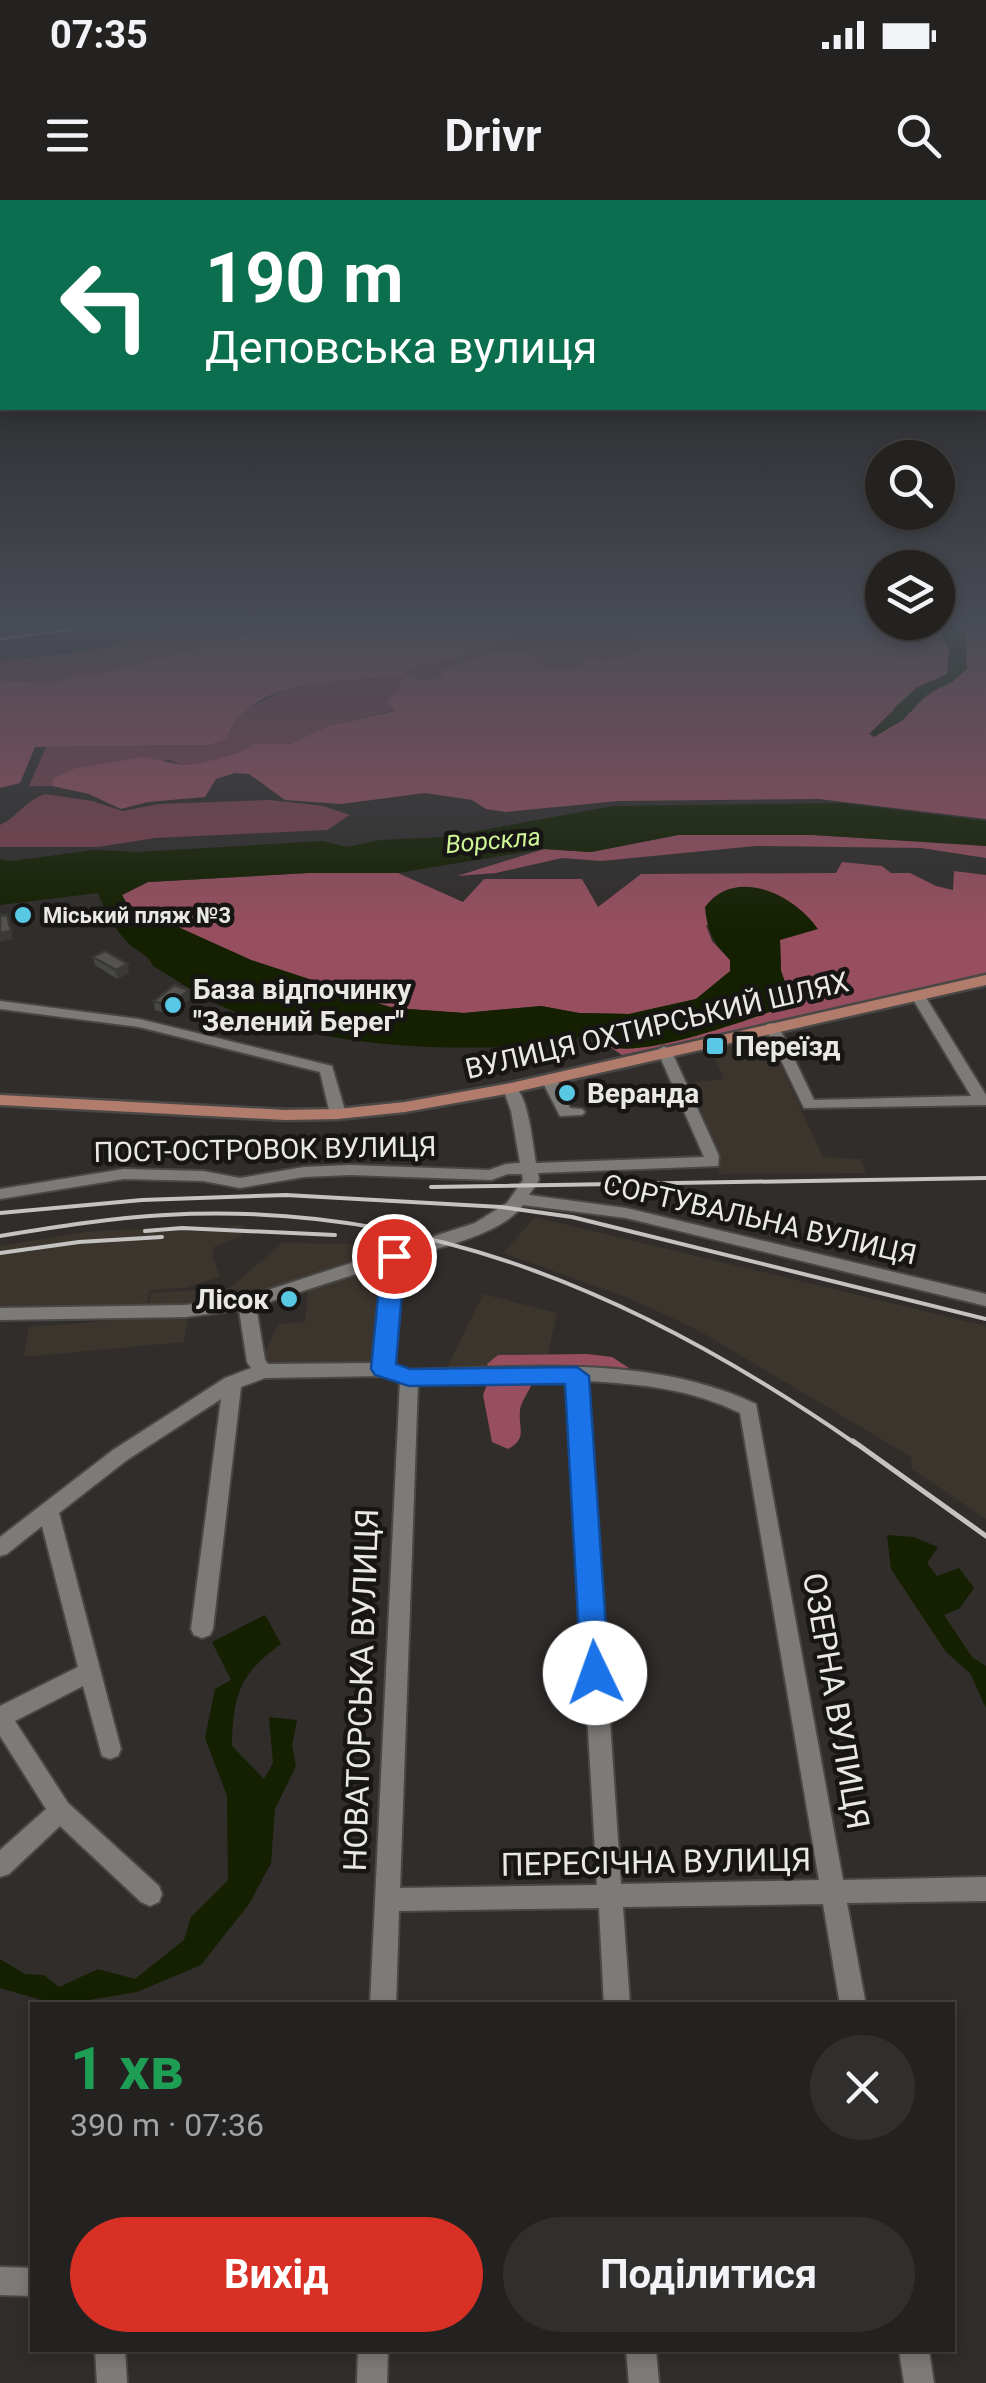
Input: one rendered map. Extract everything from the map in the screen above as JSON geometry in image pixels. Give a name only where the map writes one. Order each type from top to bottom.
[{"type":"main road","name":"ВУЛИЦЯ ОХТИРСЬКИЙ ШЛЯХ","points":[[0,1100],[338,1114],[511,1088],[664,1050],[986,980]]},
{"type":"street","points":[[918,996],[984,1100]]},
{"type":"street","points":[[0,1004],[139,1022],[327,1069],[338,1114]]},
{"type":"street","points":[[772,1027],[809,1105],[984,1100]]},
{"type":"street","name":"ПОСТ-ОСТРОВОК ВУЛИЦЯ","points":[[0,1194],[103,1175],[204,1176],[240,1183],[334,1170],[491,1175],[506,1169],[712,1159],[664,1050]]},
{"type":"street","points":[[550,1079],[565,1113],[577,1112]]},
{"type":"street","points":[[0,1314],[186,1311],[246,1303],[481,1228],[521,1199],[532,1180],[511,1088]]},
{"type":"street","name":"СОРТУВАЛЬНА ВУЛИЦЯ","points":[[521,1199],[626,1212],[986,1300]]},
{"type":"street","points":[[383,1369],[394,1256]]},
{"type":"street","points":[[246,1303],[256,1362],[264,1370]]},
{"type":"street","points":[[0,1548],[120,1455],[232,1383],[264,1370],[383,1369],[409,1377],[577,1376],[617,2002]]},
{"type":"street","name":"ОЗЕРНА ВУЛИЦЯ","points":[[577,1376],[638,1376],[734,1399],[749,1410],[853,2002]]},
{"type":"street","name":"НОВАТОРСЬКА ВУЛИЦЯ","points":[[384,2002],[409,1377]]},
{"type":"street","points":[[202,1629],[232,1383]]},
{"type":"street","points":[[48,1510],[110,1749]]},
{"type":"street","points":[[91,1671],[0,1717],[60,1811],[150,1894]]},
{"type":"street","points":[[0,1866],[60,1811]]},
{"type":"street","name":"ПЕРЕСІЧНА ВУЛИЦЯ","points":[[387,1900],[986,1888]]},
{"type":"street","points":[[0,2282],[30,2282]]},
{"type":"street","points":[[110,2352],[112,2383]]},
{"type":"street","points":[[372,2383],[373,2352]]},
{"type":"street","points":[[641,2352],[644,2383]]},
{"type":"street","points":[[914,2352],[919,2383]]},
{"type":"shaded area","points":[[0,728],[232,728],[226,739],[208,745],[35,747],[20,783],[0,788]]},
{"type":"shaded area","points":[[225,728],[324,728],[290,744],[253,744],[241,752],[200,763],[183,765],[169,760],[54,779],[52,786],[29,786],[46,747],[208,745]]},
{"type":"shaded area","points":[[324,728],[986,728],[986,819],[819,799],[618,801],[506,812],[486,809],[472,800],[425,793],[341,804],[285,800],[249,774],[235,773],[216,779],[205,797],[148,802],[121,809],[89,794],[52,786],[53,779],[73,769],[143,757],[183,765],[200,763],[241,752],[253,744],[290,744]]},
{"type":"shaded area","points":[[45,794],[92,801],[123,811],[159,804],[270,800],[323,806],[350,815],[327,830],[155,838],[98,847],[0,847],[0,825]]},
{"type":"shaded area","points":[[678,835],[813,835],[966,844],[986,846],[986,858],[921,848],[756,846],[601,861],[562,858],[496,873],[457,876],[544,849],[591,852]]},
{"type":"shaded area","points":[[842,862],[882,866],[891,873],[910,873],[953,890],[954,871],[986,875],[986,975],[622,1055],[597,1038],[611,1047],[792,1003],[781,971],[780,939],[818,928],[706,925],[712,941],[730,960],[730,972],[696,999],[629,1014],[579,1013],[541,1006],[464,1013],[394,1008],[330,990],[315,981],[251,960],[127,904],[122,895],[148,882],[308,873],[398,873],[463,902],[484,879],[582,879],[598,907],[641,874],[836,873]]},
{"type":"shaded area","points":[[766,1033],[823,1157],[861,1159],[866,1173],[720,1174],[689,1083],[724,1079],[710,1047]]},
{"type":"shaded area","points":[[535,1217],[986,1326],[986,1519],[912,1469],[911,1457],[696,1329],[626,1297],[503,1253]]},
{"type":"shaded area","points":[[244,1225],[242,1236],[214,1247],[212,1255],[220,1277],[185,1288],[150,1290],[146,1306],[0,1312],[0,1246],[92,1231]]},
{"type":"shaded area","points":[[282,1243],[376,1244],[381,1256],[243,1299],[149,1306],[151,1293],[230,1288]]},
{"type":"shaded area","points":[[378,1263],[387,1268],[375,1365],[273,1367],[262,1358],[278,1324],[305,1322],[308,1290]]},
{"type":"shaded area","points":[[483,1294],[557,1313],[544,1371],[447,1368]]},
{"type":"shaded area","points":[[188,1315],[184,1342],[24,1357],[29,1327]]},
{"type":"shaded area","points":[[498,1355],[612,1357],[629,1368],[625,1374],[490,1370],[487,1364]]},
{"type":"shaded area","points":[[499,1378],[524,1380],[531,1386],[521,1407],[520,1437],[508,1449],[492,1442],[483,1395],[487,1384]]},
{"type":"water","points":[[875,728],[890,728],[874,737],[869,734]]},
{"type":"water","name":"Ворскла","points":[[842,803],[986,821],[986,846],[813,835],[678,835],[591,852],[544,849],[398,873],[308,873],[148,882],[122,895],[127,904],[251,960],[315,981],[330,990],[394,1008],[464,1013],[541,1006],[579,1013],[629,1014],[696,999],[730,971],[730,960],[710,930],[705,907],[732,888],[748,887],[780,896],[818,929],[780,940],[781,971],[793,1003],[654,1046],[617,1048],[581,1033],[574,1043],[487,1047],[402,1045],[317,1034],[233,1011],[153,966],[118,931],[98,893],[0,905],[0,859],[11,861],[95,850],[138,852],[323,841],[347,847],[380,840],[444,837],[613,806]]},
{"type":"water","points":[[887,1535],[913,1537],[938,1547],[927,1563],[937,1576],[959,1568],[974,1588],[960,1608],[944,1615],[972,1657],[986,1666],[986,1708],[970,1673],[946,1652],[891,1569]]},
{"type":"water","points":[[265,1615],[281,1644],[247,1676],[234,1713],[232,1746],[264,1779],[273,1763],[269,1717],[297,1720],[292,1745],[296,1766],[275,1809],[271,1863],[249,1904],[201,1965],[137,1992],[77,2002],[49,2002],[0,1988],[0,1959],[25,1974],[44,1975],[59,1987],[98,1969],[135,1979],[184,1940],[191,1917],[228,1880],[227,1796],[205,1738],[215,1689],[231,1680],[212,1642]]},
{"type":"building","points":[[7,915],[11,931],[0,933],[0,916]]},
{"type":"building","points":[[105,951],[128,964],[116,970],[93,957]]},
{"type":"building","points":[[174,985],[189,990],[169,1006],[154,1001]]},
{"type":"railway","points":[[431,1187],[986,1178]]},
{"type":"railway","points":[[0,1213],[142,1200],[286,1195],[501,1207],[572,1217],[986,1319]]},
{"type":"railway","points":[[0,1236],[144,1216],[261,1215],[354,1224],[443,1242],[530,1269],[614,1303],[777,1392],[856,1444]]},
{"type":"railway","points":[[145,1231],[182,1228],[335,1235]]},
{"type":"railway","points":[[0,1253],[79,1242],[162,1237]]},
{"type":"railway","points":[[853,1441],[986,1536]]},
{"type":"place","name":"Міський пляж №3","points":[[23,915]]},
{"type":"place","name":"База відпочинку \"Зелений Берег\"","points":[[173,1005]]},
{"type":"place","name":"Переїзд","points":[[715,1046]]},
{"type":"place","name":"Веранда","points":[[567,1093]]},
{"type":"place","name":"Лісок","points":[[289,1299]]},
{"type":"route","points":[[394,1256],[383,1369],[409,1377],[577,1376],[595,1673]]}]
